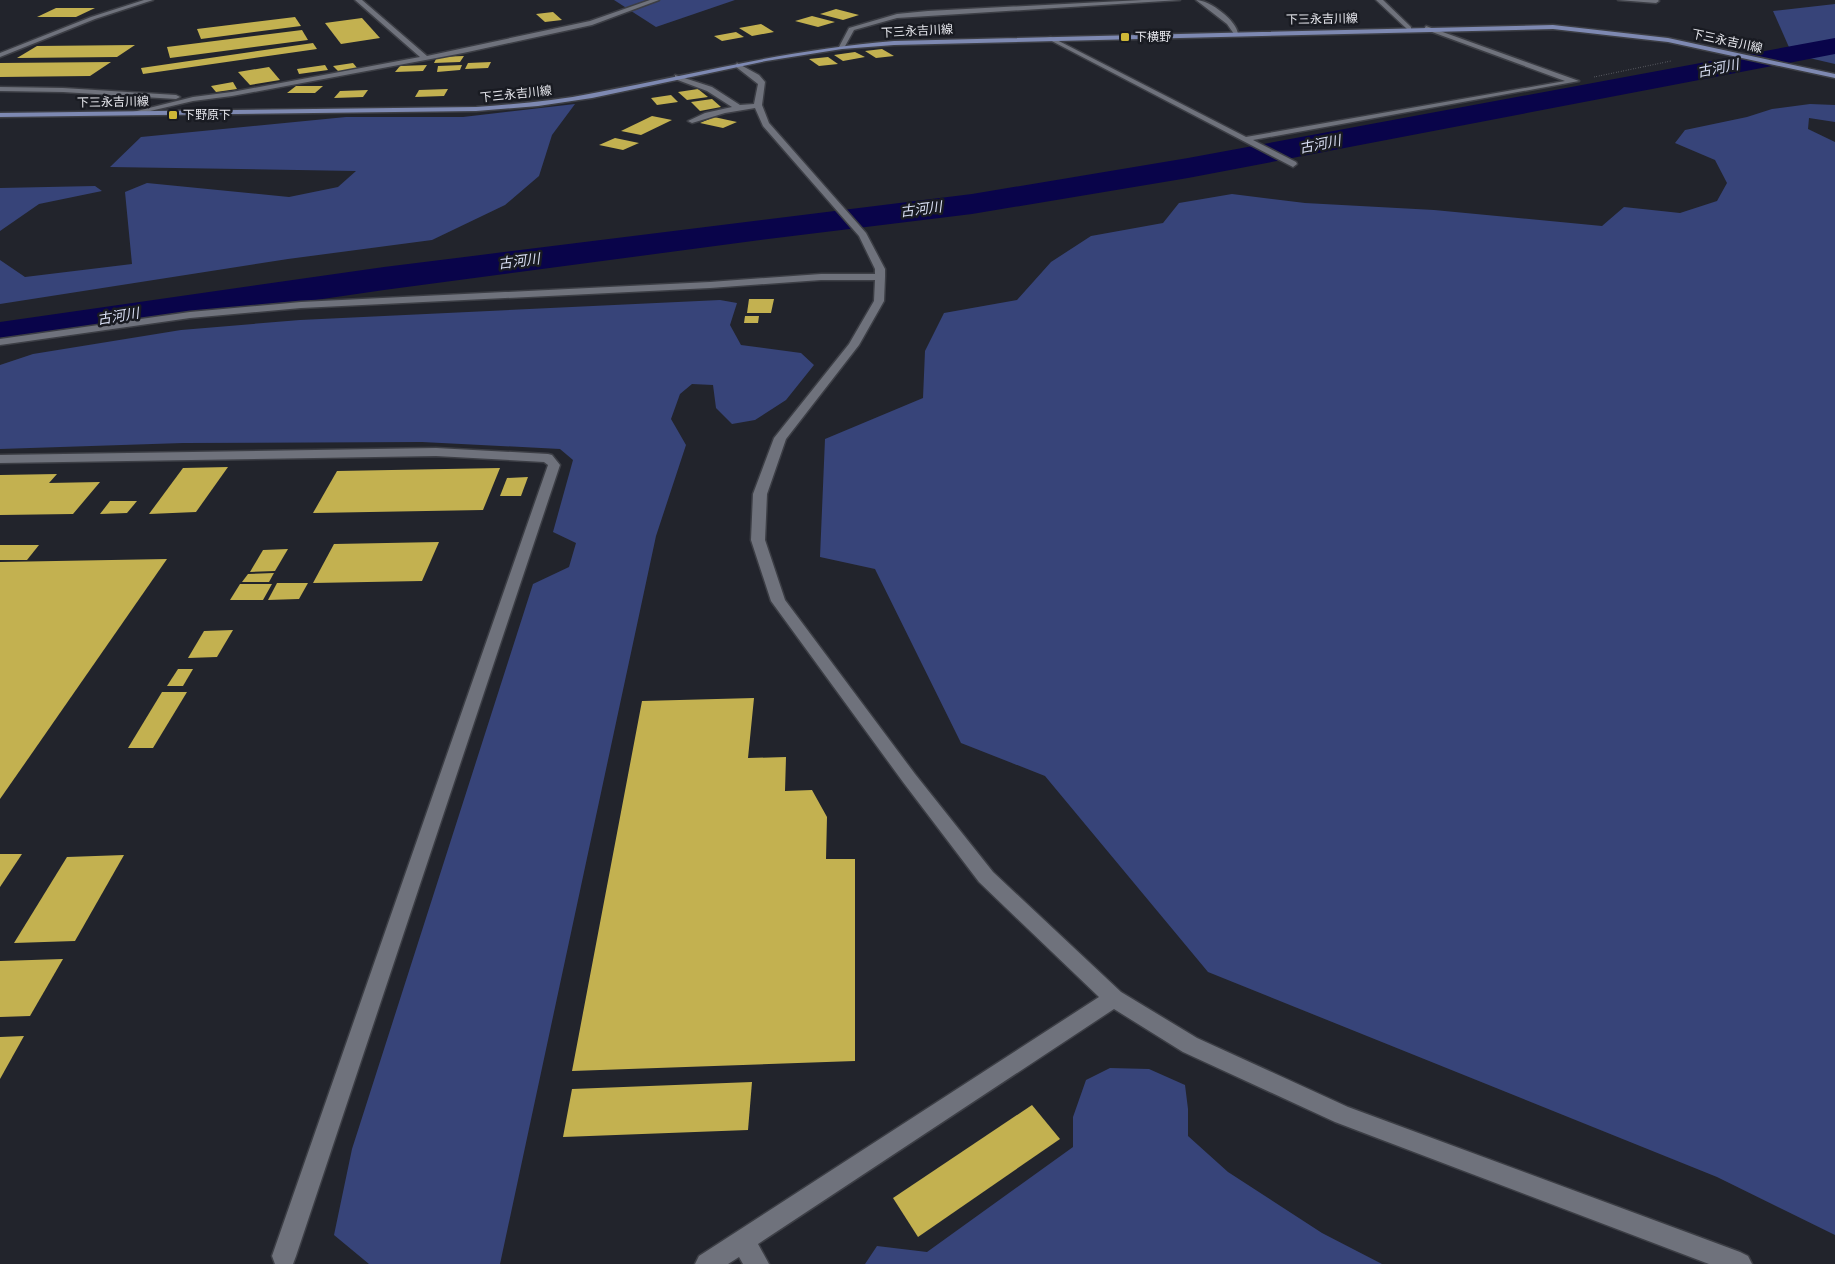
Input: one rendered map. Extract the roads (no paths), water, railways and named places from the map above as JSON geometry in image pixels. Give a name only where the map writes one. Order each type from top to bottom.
[{"type":"main road","name":"下三永吉川線","points":[[0,115],[476,109],[538,104],[592,96],[737,65],[842,47],[894,42],[1410,28],[1521,27],[1595,30],[1668,40],[1715,49],[1835,76]]},
{"type":"street","points":[[0,55],[93,18],[150,0]]},
{"type":"street","points":[[358,0],[424,57]]},
{"type":"street","points":[[133,113],[193,99],[232,94],[592,23],[656,0]]},
{"type":"street","points":[[842,47],[851,29],[897,16],[1177,0]]},
{"type":"street","points":[[1199,0],[1230,23],[1236,33]]},
{"type":"street","points":[[1379,0],[1410,28]]},
{"type":"street","points":[[1621,0],[1656,1]]},
{"type":"street","points":[[1248,140],[1575,81],[1426,28]]},
{"type":"street","points":[[1049,38],[1293,164]]},
{"type":"street","points":[[737,65],[756,77],[762,84],[758,106],[766,124],[863,235],[880,269],[879,300],[854,345],[780,438],[760,494],[758,540],[778,601],[908,778],[986,877],[1114,998],[1190,1045],[1343,1115],[1740,1264]]},
{"type":"street","points":[[678,77],[722,94],[736,107]]},
{"type":"street","points":[[0,89],[63,90],[193,99]]},
{"type":"street","points":[[692,120],[712,112],[736,107],[758,106]]},
{"type":"street","points":[[0,342],[190,315],[301,305],[710,285],[821,277],[880,277]]},
{"type":"street","points":[[0,459],[436,452],[548,458],[554,465],[284,1256]]},
{"type":"street","points":[[707,1264],[1114,998]]},
{"type":"street","points":[[742,1241],[757,1264]]},
{"type":"waterway","name":"古河川","points":[[0,334],[384,278],[768,228],[972,204],[1188,168],[1619,85],[1835,46]]},
{"type":"place","name":"下横野","points":[[1125,37]]},
{"type":"place","name":"下野原下","points":[[173,115]]}]
